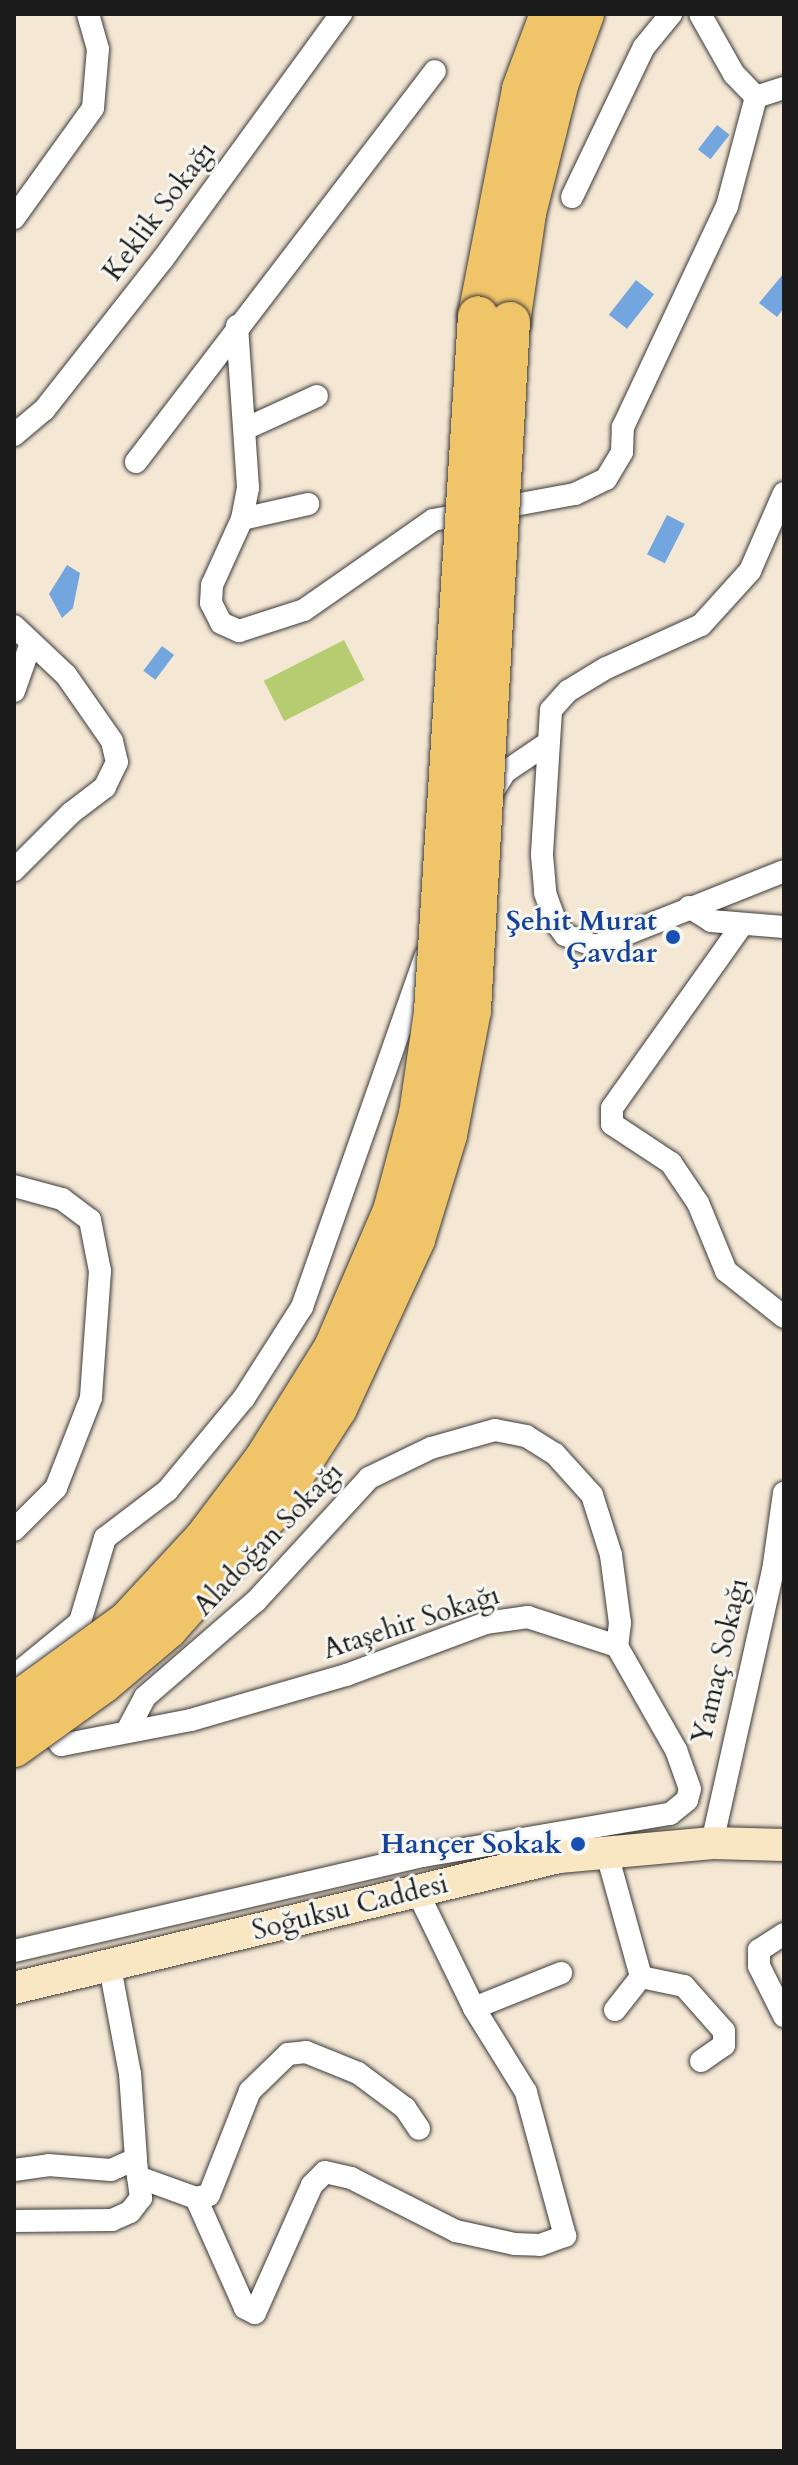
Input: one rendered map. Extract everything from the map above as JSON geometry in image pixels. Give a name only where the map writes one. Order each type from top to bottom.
[{"type":"highway","points":[[14,1704],[127,1622],[247,1483],[334,1348],[393,1211],[419,1114],[434,1012],[494,319],[522,89],[550,14]]},
{"type":"highway","points":[[14,1747],[103,1683],[168,1628],[268,1515],[337,1408],[415,1239],[447,1135],[471,1010],[494,319],[526,213],[559,82],[584,14]]},
{"type":"main road","name":"Soğuksu Caddesi","points":[[14,1988],[559,1857],[712,1843],[784,1845]]},
{"type":"street","points":[[14,218],[93,108],[98,49],[88,14]]},
{"type":"street","name":"Keklik Sokağı","points":[[14,435],[44,410],[163,259],[341,14]]},
{"type":"street","points":[[572,197],[644,47],[671,14]]},
{"type":"street","points":[[700,14],[734,74],[756,97]]},
{"type":"street","points":[[136,462],[435,71]]},
{"type":"street","points":[[756,97],[784,88]]},
{"type":"street","points":[[237,326],[247,428],[248,488],[242,519],[212,585],[211,603],[221,623],[239,631],[304,610],[433,520],[575,494],[606,479],[616,465],[623,427],[727,206],[756,97]]},
{"type":"street","points":[[519,390],[522,503]]},
{"type":"street","points":[[247,428],[317,396]]},
{"type":"street","points":[[784,493],[750,571],[701,625],[568,691],[551,710],[545,893],[565,935],[596,946],[784,871]]},
{"type":"street","points":[[242,519],[308,504]]},
{"type":"street","points":[[14,626],[66,675],[112,741],[117,762],[105,787],[71,813],[14,870]]},
{"type":"street","points":[[14,691],[31,643]]},
{"type":"street","points":[[14,1676],[80,1622],[105,1538],[167,1491],[244,1398],[302,1307],[469,830],[505,772],[548,743]]},
{"type":"street","points":[[689,907],[711,921],[784,927]]},
{"type":"street","points":[[742,925],[612,1108],[612,1124],[671,1163],[698,1203],[726,1271],[784,1317]]},
{"type":"street","points":[[14,1186],[62,1199],[90,1220],[100,1271],[91,1398],[56,1488],[14,1530]]},
{"type":"street","name":"Aladoğan Sokağı","points":[[127,1731],[145,1697],[256,1601],[369,1478],[431,1448],[495,1430],[526,1436],[555,1454],[592,1495],[611,1555],[620,1623],[617,1646]]},
{"type":"street","name":"Yamaç Sokağı","points":[[712,1843],[773,1571],[784,1493]]},
{"type":"street","name":"Ataşehir Sokağı","points":[[14,1685],[61,1745],[191,1720],[332,1679],[486,1623],[528,1617],[617,1646]]},
{"type":"street","points":[[14,1951],[423,1856],[670,1814],[687,1800],[688,1778],[635,1670],[617,1646]]},
{"type":"street","points":[[607,1854],[641,1977]]},
{"type":"street","points":[[14,2170],[48,2165],[111,2170],[137,2168],[196,2198],[245,2308],[255,2313],[312,2185],[325,2172],[351,2178],[456,2231],[515,2244],[540,2245],[565,2236],[526,2092],[474,2008],[417,1891]]},
{"type":"street","points":[[784,1934],[759,1950],[759,1966],[784,2016]]},
{"type":"street","points":[[14,2221],[112,2220],[130,2212],[141,2198],[130,2074],[110,1967]]},
{"type":"street","points":[[474,2008],[561,1973]]},
{"type":"street","points":[[615,2010],[641,1977]]},
{"type":"street","points":[[641,1977],[684,1986],[724,2031],[724,2045],[701,2061]]},
{"type":"street","points":[[196,2198],[209,2195],[217,2183],[250,2091],[288,2054],[314,2054],[358,2073],[405,2108],[419,2129]]},
{"type":"green space","points":[[344,640],[364,680],[284,721],[264,681]]},
{"type":"water","points":[[717,125],[730,135],[711,159],[698,149]]},
{"type":"water","points":[[784,273],[784,308],[777,317],[759,303]]},
{"type":"water","points":[[636,280],[654,294],[627,329],[609,315]]},
{"type":"water","points":[[667,515],[685,524],[665,563],[647,554]]},
{"type":"water","points":[[67,565],[80,573],[73,608],[62,618],[49,594]]},
{"type":"water","points":[[162,646],[174,655],[155,680],[143,671]]},
{"type":"place","name":"Şehit Murat Çavdar","points":[[673,937]]},
{"type":"place","name":"Hançer Sokak","points":[[578,1844]]}]
